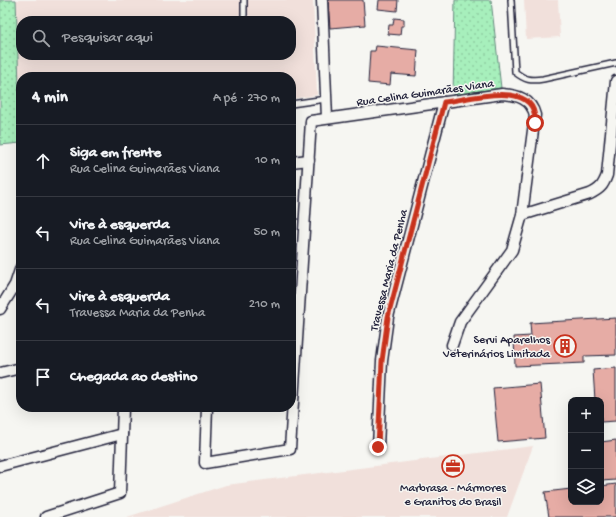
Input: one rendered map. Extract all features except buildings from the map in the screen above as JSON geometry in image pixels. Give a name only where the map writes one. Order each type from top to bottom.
[{"type":"street","points":[[322,0],[327,118]]},
{"type":"street","points":[[452,345],[460,322],[512,250],[522,215],[600,190],[607,175],[616,81]]},
{"type":"street","name":"Rua Celina Guimarães Viana","points":[[309,160],[311,121],[444,102],[511,95],[529,101],[533,108],[535,123],[522,215]]},
{"type":"street","name":"Travessa Maria da Penha","points":[[378,447],[382,361],[388,317],[444,102]]},
{"type":"street","points":[[296,161],[309,160],[296,358]]},
{"type":"street","points":[[0,309],[16,282]]},
{"type":"street","points":[[0,373],[16,369]]},
{"type":"street","points":[[46,517],[120,494],[123,412]]},
{"type":"street","points":[[207,412],[205,464],[290,449],[292,412]]},
{"type":"street","points":[[0,466],[122,434]]},
{"type":"lane","points":[[244,0],[244,16]]},
{"type":"lane","points":[[511,0],[516,72],[523,78],[531,81],[616,63]]},
{"type":"lane","points":[[296,103],[326,99]]},
{"type":"shaded area","points":[[11,0],[313,0],[317,95],[296,98],[296,72],[16,72]]},
{"type":"shaded area","points":[[524,0],[558,0],[560,37],[526,39]]},
{"type":"shaded area","name":"Marbrasa - Mármores e Granitos do Brasil","points":[[533,446],[507,517],[127,517],[226,485]]},
{"type":"green space","points":[[0,0],[16,0],[16,60],[18,60],[19,72],[16,72],[16,143],[0,145]]},
{"type":"green space","points":[[455,0],[491,0],[501,88],[453,95]]},
{"type":"place","name":"Servi Aparelhos Veterinários Limitada","points":[[565,346]]},
{"type":"place","name":"Marbrasa - Mármores e Granitos do Brasil","points":[[453,466]]},
{"type":"route","points":[[378,447],[383,342],[388,317],[444,102],[502,94],[520,97],[529,101],[536,115],[535,123]]}]
